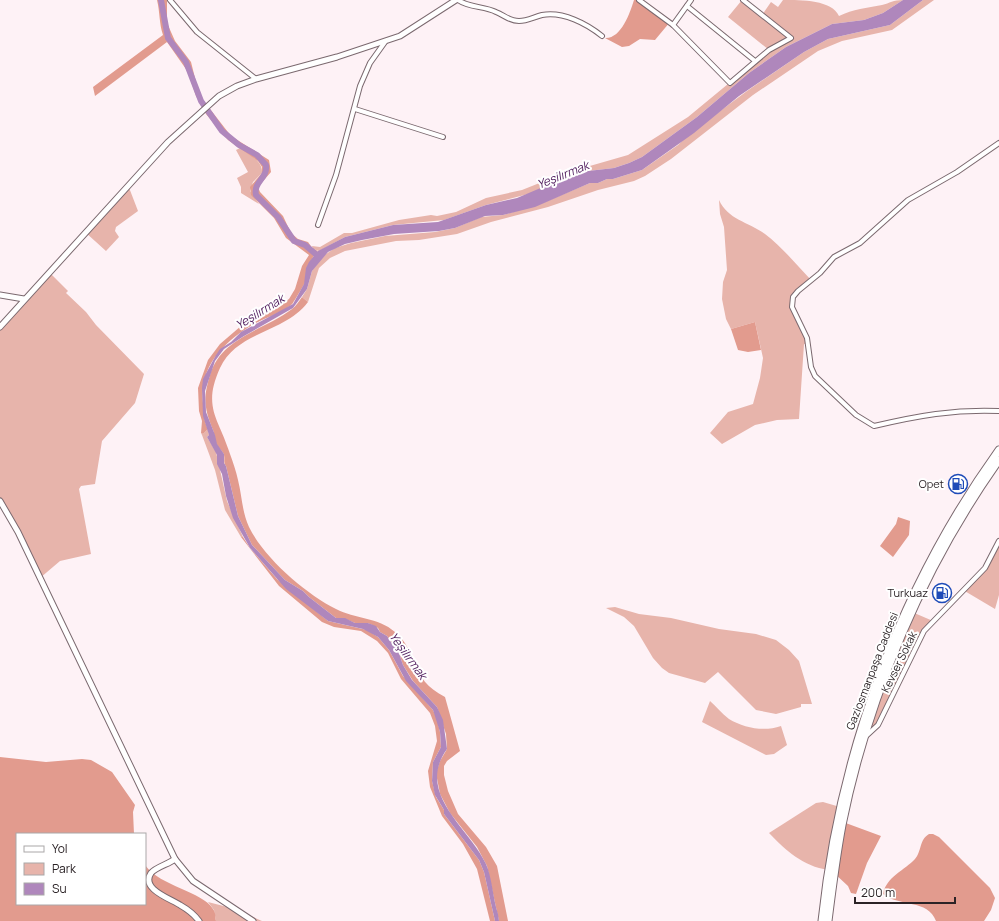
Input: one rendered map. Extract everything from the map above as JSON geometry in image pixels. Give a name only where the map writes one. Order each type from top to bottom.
[{"type":"highway","name":"Gaziosmanpaşa Caddesi","points":[[822,921],[828,872],[840,807],[859,736],[877,681],[902,621],[930,563],[962,505],[999,450]]},
{"type":"highway","name":"Gaziosmanpaşa Caddesi","points":[[828,921],[842,824],[865,737],[890,664],[920,595],[958,526],[999,460]]},
{"type":"street","points":[[170,0],[197,32],[256,80]]},
{"type":"street","points":[[0,327],[168,142],[211,102],[228,90],[256,80],[386,42],[400,36],[448,2],[457,0],[466,5],[494,11],[508,19],[516,21],[528,20],[543,15],[560,16],[588,26],[602,36]]},
{"type":"street","points":[[639,0],[673,25],[730,83],[755,61],[776,46],[791,38],[742,0]]},
{"type":"street","points":[[673,25],[691,0]]},
{"type":"street","points":[[687,6],[755,61]]},
{"type":"street","points":[[318,225],[336,175],[363,78],[370,63],[386,42]]},
{"type":"street","points":[[355,109],[442,137]]},
{"type":"street","points":[[999,143],[958,172],[908,200],[860,243],[839,254],[820,273],[798,291],[792,304],[793,311],[807,338],[811,367],[815,376],[856,415],[874,426],[940,412],[965,410],[999,411]]},
{"type":"street","points":[[0,295],[24,299]]},
{"type":"street","points":[[0,501],[25,546],[175,859],[193,881],[252,921]]},
{"type":"street","name":"Kevser Sokak","points":[[865,737],[878,725],[924,631],[985,568],[999,541]]},
{"type":"street","points":[[175,859],[153,871],[150,876],[151,885],[158,893],[188,910],[199,921]]},
{"type":"green space","points":[[742,0],[762,15],[771,2],[778,7],[783,0],[791,0],[823,4],[830,7],[839,16],[855,10],[882,5],[897,0],[903,0],[883,13],[864,20],[832,24],[786,47],[749,73],[697,117],[642,157],[629,163],[614,168],[588,171],[557,181],[536,192],[486,205],[444,220],[393,225],[345,237],[319,251],[313,249],[312,246],[320,247],[344,233],[352,233],[399,220],[431,215],[437,216],[456,212],[486,198],[522,190],[562,174],[628,155],[688,117],[769,50],[728,17]]},
{"type":"green space","points":[[923,0],[934,0],[892,30],[842,41],[818,51],[753,95],[671,159],[645,176],[634,181],[598,190],[548,207],[491,222],[457,234],[419,240],[396,241],[345,251],[330,258],[319,268],[308,302],[302,297],[307,289],[312,271],[317,262],[335,248],[385,236],[435,232],[455,228],[481,217],[503,215],[540,204],[590,183],[598,183],[607,179],[613,179],[642,170],[678,145],[688,135],[747,91],[804,52],[828,39],[890,25]]},
{"type":"green space","points":[[240,148],[255,158],[262,169],[262,173],[253,182],[250,191],[259,204],[241,193],[241,187],[237,178],[248,172],[236,150]]},
{"type":"green space","points":[[128,185],[138,211],[116,227],[115,231],[119,237],[106,251],[85,232]]},
{"type":"green space","points":[[719,200],[723,207],[733,216],[759,230],[771,239],[811,280],[798,291],[792,304],[809,344],[804,344],[799,419],[777,420],[755,425],[722,444],[710,433],[728,412],[753,404],[760,378],[763,358],[755,322],[731,329],[726,319],[722,299],[723,282],[727,270],[724,227],[720,214]]},
{"type":"green space","points":[[49,272],[68,291],[66,293],[86,312],[96,325],[144,374],[135,403],[102,441],[95,484],[81,486],[79,489],[91,554],[60,561],[40,578],[0,501],[0,327]]},
{"type":"green space","points":[[208,429],[209,435],[207,437],[216,452],[227,501],[243,537],[241,537],[225,510],[215,470],[201,433],[203,434]]},
{"type":"green space","points":[[997,546],[999,547],[999,595],[995,609],[963,590],[981,573]]},
{"type":"green space","points":[[615,607],[639,614],[671,618],[719,629],[756,634],[776,640],[789,650],[799,661],[812,704],[801,704],[801,707],[776,714],[756,710],[718,672],[705,683],[669,673],[653,658],[634,626],[624,617],[606,608]]},
{"type":"green space","points":[[912,612],[933,621],[926,627],[878,725],[865,737]]},
{"type":"green space","points":[[710,701],[729,719],[741,725],[761,729],[781,726],[787,745],[774,754],[766,755],[702,722]]},
{"type":"green space","points":[[823,802],[840,807],[828,870],[811,865],[796,857],[769,833],[816,803]]},
{"type":"green space","points":[[208,902],[235,909],[262,921],[216,921],[214,910]]},
{"type":"shaded area","points":[[157,0],[167,0],[167,23],[175,41],[191,62],[196,82],[203,100],[231,136],[269,160],[271,172],[258,187],[260,192],[283,216],[291,233],[298,239],[308,242],[313,249],[318,251],[310,262],[305,283],[293,303],[243,331],[224,346],[216,356],[205,377],[203,389],[204,413],[208,429],[203,434],[201,433],[202,421],[199,411],[198,388],[208,360],[220,344],[248,320],[269,312],[289,299],[295,289],[302,266],[309,255],[286,238],[274,218],[251,195],[250,187],[262,173],[262,167],[258,161],[228,140],[206,114],[196,96],[188,72],[167,42],[95,96],[93,87],[163,35]]},
{"type":"shaded area","points":[[634,0],[639,0],[670,22],[655,40],[640,39],[629,46],[622,47],[605,38],[611,37],[620,30],[630,12]]},
{"type":"shaded area","points":[[302,297],[308,302],[298,312],[275,327],[249,339],[238,346],[228,356],[220,368],[215,382],[212,393],[212,403],[217,422],[226,442],[235,470],[243,510],[249,527],[256,539],[275,563],[299,585],[336,609],[351,615],[381,623],[395,632],[408,648],[419,673],[425,682],[433,690],[445,697],[460,751],[447,761],[444,766],[444,775],[448,791],[458,814],[486,847],[497,866],[508,921],[499,921],[487,866],[477,847],[450,813],[440,794],[436,773],[440,761],[447,749],[446,734],[437,707],[413,681],[403,665],[399,653],[387,636],[380,632],[378,628],[368,623],[355,623],[336,618],[303,591],[285,580],[252,545],[238,516],[224,455],[216,443],[206,409],[206,390],[210,375],[216,362],[234,343],[293,308]]},
{"type":"shaded area","points":[[755,322],[761,350],[748,352],[738,350],[731,329]]},
{"type":"shaded area","points":[[898,517],[910,521],[909,535],[893,557],[880,546],[896,524]]},
{"type":"shaded area","points":[[241,537],[243,537],[250,548],[277,579],[328,621],[367,630],[378,637],[389,650],[403,676],[433,710],[440,732],[441,747],[433,762],[432,781],[436,797],[444,810],[444,814],[479,860],[484,872],[495,921],[490,921],[477,869],[463,844],[442,816],[430,787],[428,771],[437,741],[435,726],[430,713],[401,679],[388,653],[377,641],[361,631],[334,627],[322,622],[279,586]]},
{"type":"shaded area","points":[[0,757],[46,762],[82,759],[91,760],[112,772],[135,805],[133,812],[134,833],[16,833],[16,905],[146,905],[146,866],[161,879],[208,903],[214,910],[216,921],[0,921]]},
{"type":"shaded area","points":[[843,822],[881,836],[867,863],[856,894],[851,893],[848,886],[834,873]]},
{"type":"shaded area","points":[[929,834],[939,837],[990,888],[995,898],[991,910],[984,921],[936,921],[927,909],[897,901],[883,894],[892,878],[915,859],[919,853],[922,842]]},
{"type":"water","points":[[903,0],[923,0],[890,25],[828,39],[804,52],[739,96],[694,133],[642,170],[613,179],[607,179],[598,183],[590,183],[535,207],[503,215],[485,216],[455,228],[439,231],[394,234],[362,240],[345,244],[328,252],[312,271],[307,289],[293,308],[224,349],[215,361],[205,391],[206,412],[217,444],[224,454],[224,463],[238,516],[252,545],[285,580],[303,591],[336,618],[345,618],[355,623],[368,623],[376,626],[380,632],[387,636],[399,653],[403,665],[412,680],[437,707],[443,720],[447,749],[439,765],[437,781],[441,795],[448,810],[478,850],[486,864],[490,875],[498,914],[499,921],[495,921],[484,872],[479,860],[444,814],[444,810],[435,795],[432,781],[433,762],[441,747],[440,732],[433,710],[406,681],[389,650],[378,637],[363,629],[328,621],[286,589],[250,548],[233,518],[226,496],[222,474],[217,464],[217,455],[207,437],[209,435],[203,416],[203,379],[220,349],[231,342],[241,332],[293,304],[304,284],[306,268],[318,251],[345,237],[393,225],[438,222],[486,205],[517,198],[557,181],[588,171],[614,168],[629,163],[642,157],[697,117],[749,73],[786,47],[832,24],[864,20],[883,13]]},
{"type":"waterway","points":[[161,0],[168,38],[186,62],[201,101],[222,131],[239,145],[257,155],[266,165],[265,173],[257,187],[256,195],[278,217],[294,241],[305,245],[318,256]]},
{"type":"place","name":"Opet","points":[[958,484]]},
{"type":"place","name":"Turkuaz","points":[[942,593]]},
{"type":"water label","name":"Yeşilırmak","points":[[563,175]]},
{"type":"water label","name":"Yeşilırmak","points":[[260,312]]},
{"type":"water label","name":"Yeşilırmak","points":[[408,656]]}]
